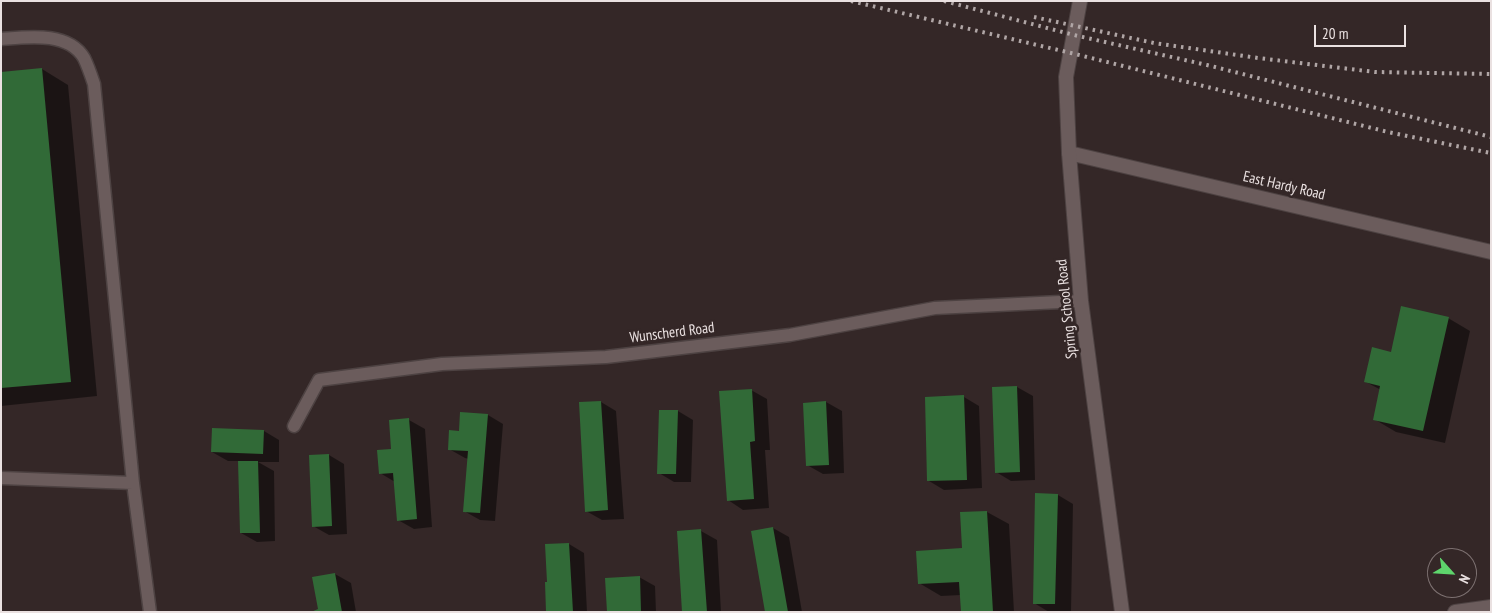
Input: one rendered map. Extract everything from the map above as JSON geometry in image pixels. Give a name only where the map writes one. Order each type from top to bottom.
[{"type":"street","name":"Spring School Road","points":[[1080,1],[1066,77],[1069,153],[1081,301],[1122,612]]},
{"type":"street","name":"East Hardy Road","points":[[1069,153],[1491,252]]},
{"type":"street","points":[[1456,612],[1491,607]]},
{"type":"lane","points":[[1,39],[52,38],[69,44],[84,57],[94,84],[133,483],[150,612]]},
{"type":"lane","name":"Wunscherd Road","points":[[294,426],[319,380],[442,364],[606,357],[790,334],[935,308],[1081,301]]},
{"type":"lane","points":[[1,478],[133,483]]},
{"type":"building","points":[[42,68],[71,382],[1,388],[1,72]]},
{"type":"building","points":[[1401,306],[1449,317],[1423,431],[1373,420],[1380,386],[1364,382],[1372,347],[1391,352]]},
{"type":"building","points":[[1017,386],[1020,472],[995,473],[992,387]]},
{"type":"building","points":[[752,389],[755,441],[750,442],[754,499],[727,501],[719,391]]},
{"type":"building","points":[[964,395],[967,480],[927,481],[925,397]]},
{"type":"building","points":[[601,401],[608,510],[585,512],[579,402]]},
{"type":"building","points":[[826,401],[829,465],[806,466],[803,403]]},
{"type":"building","points":[[659,410],[678,410],[676,474],[657,474]]},
{"type":"building","points":[[460,412],[488,414],[480,513],[463,512],[468,451],[448,450],[449,430],[459,431]]},
{"type":"building","points":[[409,418],[417,519],[397,521],[393,473],[379,474],[377,450],[391,449],[389,420]]},
{"type":"building","points":[[212,428],[264,430],[263,454],[211,452]]},
{"type":"building","points":[[329,454],[332,526],[312,527],[309,455]]},
{"type":"building","points":[[238,461],[258,461],[260,533],[240,533]]},
{"type":"building","points":[[1035,493],[1058,494],[1055,604],[1033,604]]},
{"type":"building","points":[[987,511],[993,612],[961,612],[959,582],[918,584],[916,551],[962,548],[960,512]]},
{"type":"building","points":[[773,527],[788,612],[765,612],[751,531]]},
{"type":"building","points":[[701,529],[707,612],[682,612],[677,531]]},
{"type":"building","points":[[569,543],[573,612],[546,612],[545,544]]},
{"type":"building","points":[[335,573],[342,612],[311,612],[318,609],[312,577]]},
{"type":"building","points":[[640,576],[641,612],[607,612],[605,578]]},
{"type":"railway","points":[[851,1],[1071,53],[1388,132],[1491,153]]},
{"type":"railway","points":[[944,1],[1074,35],[1207,65],[1491,137]]},
{"type":"railway","points":[[1034,17],[1154,43],[1258,58],[1375,72],[1491,74]]}]
